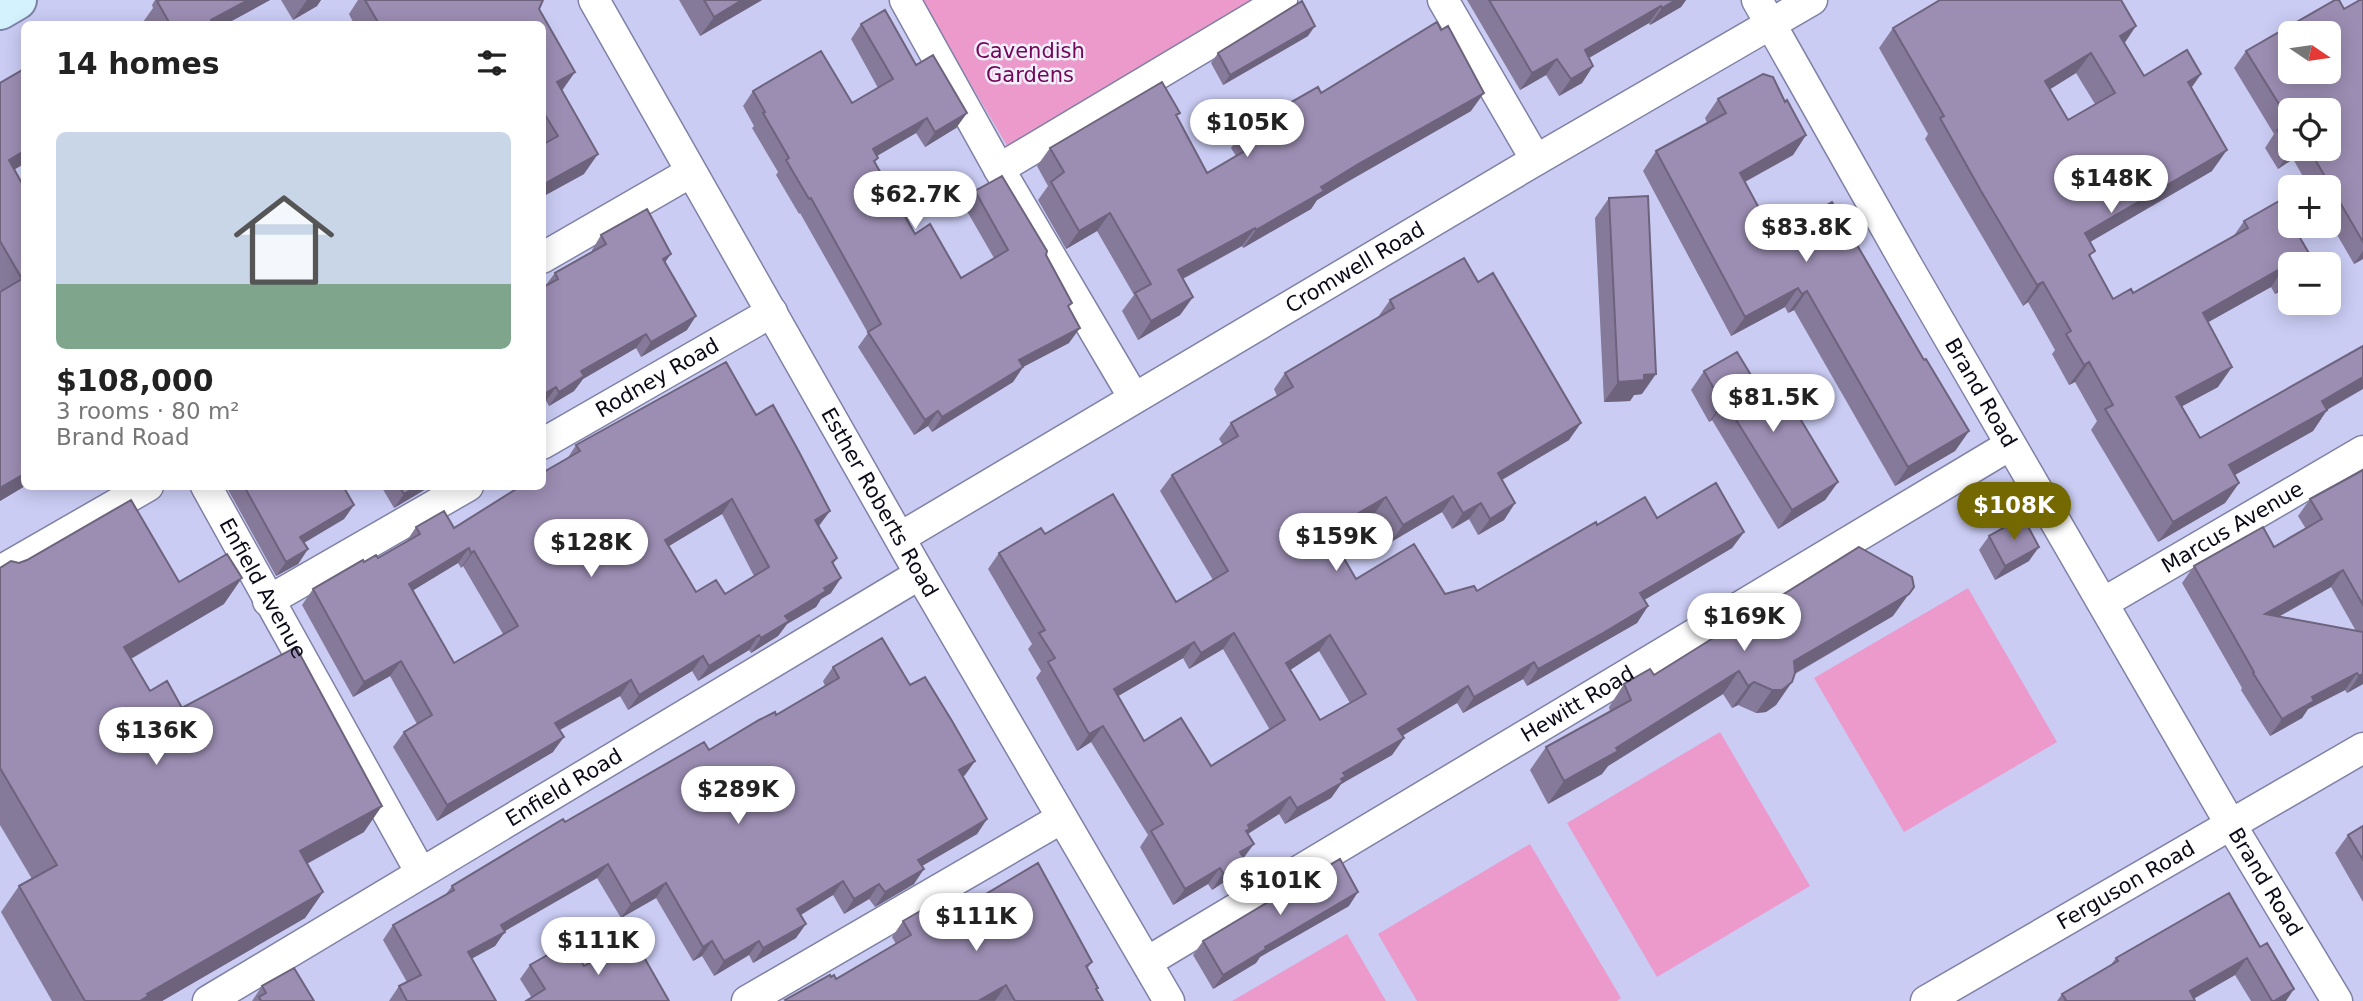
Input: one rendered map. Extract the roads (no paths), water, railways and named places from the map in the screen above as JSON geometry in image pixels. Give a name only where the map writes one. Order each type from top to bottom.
[{"type":"street","points":[[0,10],[17,0]]},
{"type":"street","name":"Esther Roberts Road","points":[[594,0],[920,574],[1169,1001]]},
{"type":"street","points":[[905,0],[999,169],[1134,398]]},
{"type":"street","points":[[999,169],[1282,0]]},
{"type":"street","points":[[1443,0],[1536,160]]},
{"type":"street","name":"Cromwell Road","points":[[901,537],[1536,160],[1764,12],[1812,0]]},
{"type":"street","name":"Brand Road","points":[[1764,12],[2010,445],[2231,825],[2337,1001]]},
{"type":"street","points":[[546,256],[691,172]]},
{"type":"street","name":"Rodney Road","points":[[546,442],[772,313]]},
{"type":"street","name":"Hewitt Road","points":[[1147,962],[2010,445]]},
{"type":"street","name":"Marcus Avenue","points":[[2103,603],[2363,451]]},
{"type":"street","points":[[0,571],[141,490]]},
{"type":"street","name":"Enfield Avenue","points":[[208,490],[421,873]]},
{"type":"street","points":[[268,601],[461,490]]},
{"type":"street","name":"Enfield Road","points":[[208,1001],[920,574]]},
{"type":"street","name":"Ferguson Road","points":[[1926,1001],[2363,748]]},
{"type":"street","points":[[747,1001],[1062,818]]},
{"type":"park label","name":"Cavendish Gardens","points":[[1030,63]]}]
